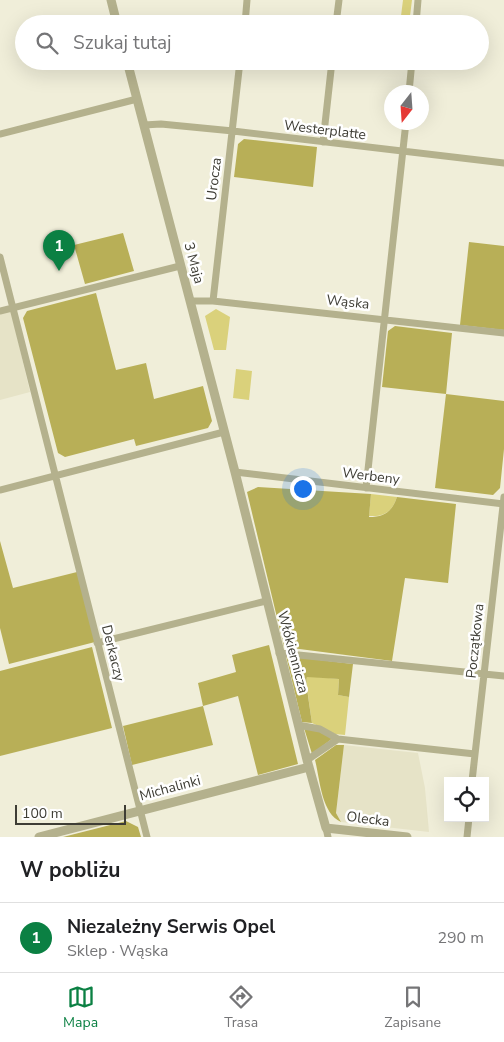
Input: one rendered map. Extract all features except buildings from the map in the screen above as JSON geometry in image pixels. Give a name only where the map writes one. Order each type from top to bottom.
[{"type":"street","points":[[110,0],[114,15]]},
{"type":"street","points":[[246,15],[247,0]]},
{"type":"street","points":[[337,15],[339,0]]},
{"type":"street","points":[[417,15],[418,0]]},
{"type":"street","name":"3 Maja","points":[[129,70],[235,472]]},
{"type":"street","name":"Urocza","points":[[213,300],[239,70]]},
{"type":"street","points":[[323,142],[331,70]]},
{"type":"street","points":[[410,85],[411,70]]},
{"type":"street","points":[[0,134],[137,99]]},
{"type":"street","name":"Westerplatte","points":[[144,125],[161,124],[233,131],[504,163]]},
{"type":"street","points":[[366,488],[405,130]]},
{"type":"street","name":"Derkaczy","points":[[0,257],[147,837]]},
{"type":"street","points":[[0,311],[180,266]]},
{"type":"street","name":"Wąska","points":[[190,301],[213,300],[504,333]]},
{"type":"street","points":[[0,490],[224,432]]},
{"type":"street","name":"Werbeny","points":[[235,472],[504,502]]},
{"type":"street","name":"Włókiennicza","points":[[235,472],[279,653],[327,832]]},
{"type":"street","name":"Początkowa","points":[[472,777],[504,502]]},
{"type":"street","points":[[97,643],[266,601]]},
{"type":"street","points":[[279,653],[504,676]]},
{"type":"street","points":[[298,725],[320,729],[338,739],[475,754]]},
{"type":"street","points":[[308,763],[338,739]]},
{"type":"street","name":"Michalinki","points":[[39,837],[308,763]]},
{"type":"street","points":[[467,837],[469,822]]},
{"type":"street","name":"Olecka","points":[[327,832],[407,837]]},
{"type":"shaded area","points":[[403,0],[412,0],[410,15],[401,15]]},
{"type":"shaded area","points":[[244,139],[317,147],[313,187],[234,177],[238,144]]},
{"type":"shaded area","points":[[123,233],[134,271],[85,284],[74,245]]},
{"type":"shaded area","points":[[469,242],[504,246],[504,330],[460,325]]},
{"type":"shaded area","points":[[96,293],[116,370],[146,363],[154,399],[203,386],[212,421],[208,428],[136,446],[134,439],[65,457],[58,453],[23,318],[27,311]]},
{"type":"shaded area","points":[[216,309],[230,317],[226,350],[214,350],[205,316]]},
{"type":"shaded area","points":[[11,311],[30,392],[0,400],[0,314]]},
{"type":"shaded area","points":[[395,326],[452,333],[446,394],[382,387],[388,331]]},
{"type":"shaded area","points":[[236,369],[252,371],[249,400],[233,398]]},
{"type":"shaded area","points":[[446,394],[504,401],[504,449],[500,488],[493,495],[435,488]]},
{"type":"shaded area","points":[[258,487],[371,494],[369,517],[387,513],[397,497],[456,504],[448,583],[405,578],[392,661],[284,647],[247,492]]},
{"type":"shaded area","points":[[371,494],[397,497],[387,513],[379,516],[369,516]]},
{"type":"shaded area","points":[[0,541],[13,588],[77,572],[95,642],[9,664],[0,628]]},
{"type":"shaded area","points":[[269,645],[298,764],[258,775],[238,696],[203,706],[198,683],[236,672],[232,655]]},
{"type":"shaded area","points":[[92,647],[112,728],[0,756],[0,671]]},
{"type":"shaded area","points":[[286,656],[353,664],[349,697],[338,695],[339,679],[307,677],[307,691],[312,723],[302,722]]},
{"type":"shaded area","points":[[307,676],[339,679],[338,695],[349,697],[345,735],[335,734],[312,723]]},
{"type":"shaded area","points":[[203,706],[213,745],[132,765],[123,726]]},
{"type":"shaded area","points":[[304,728],[319,731],[333,738],[312,754]]},
{"type":"shaded area","points":[[336,745],[344,745],[336,813],[341,822],[334,818],[325,803],[315,760]]},
{"type":"shaded area","points":[[344,745],[418,753],[425,788],[429,832],[341,822],[336,813]]},
{"type":"shaded area","points":[[126,821],[138,827],[141,837],[63,837]]},
{"type":"place","name":"Niezależny Serwis Opel","points":[[59,271]]}]
